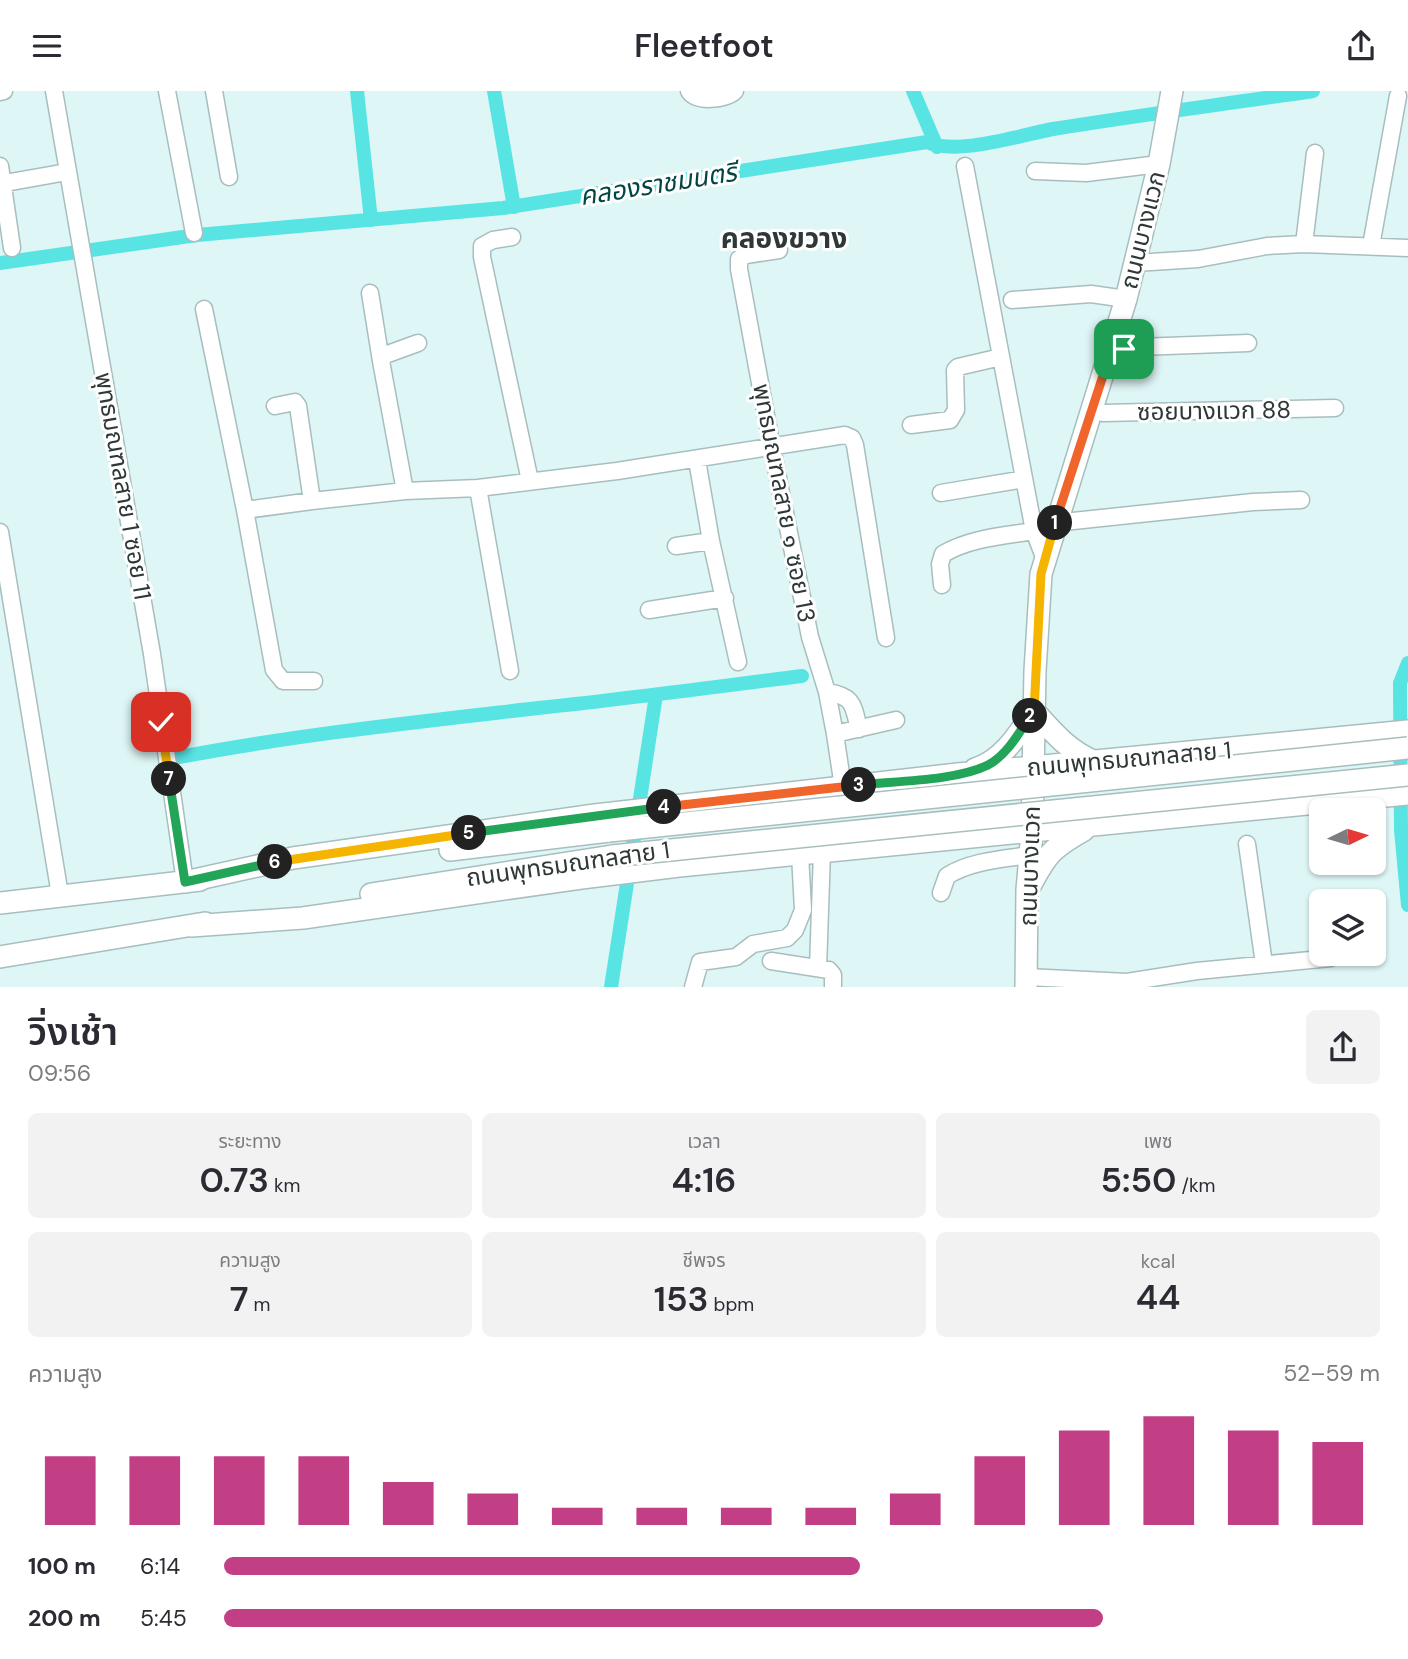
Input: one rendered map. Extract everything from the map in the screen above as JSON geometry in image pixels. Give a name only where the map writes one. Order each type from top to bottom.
[{"type":"main road","name":"ถนนบางแวก","points":[[1027,982],[1027,890],[1034,711],[1039,593],[1044,557],[1126,299],[1161,155],[1172,91]]},
{"type":"main road","points":[[958,774],[989,765],[1002,753],[1034,711],[1066,744],[1084,757],[1098,762]]},
{"type":"main road","name":"ถนนพุทธมณฑลสาย 1","points":[[602,823],[690,803],[958,774],[1408,731]]},
{"type":"main road","name":"ถนนพุทธมณฑลสาย 1","points":[[0,904],[185,882],[602,823],[1408,748]]},
{"type":"main road","points":[[1170,755],[1105,773],[1090,790],[1091,801],[1115,814],[1200,815]]},
{"type":"main road","name":"ถนนพุทธมณฑลสาย 1","points":[[0,957],[612,856],[1408,775]]},
{"type":"main road","points":[[912,843],[971,826],[983,803],[978,788],[967,784],[913,779]]},
{"type":"main road","name":"ถนนพุทธมณฑลสาย 1","points":[[191,926],[303,918],[679,866],[1408,794]]},
{"type":"main road","points":[[1027,890],[1042,863],[1056,846],[1091,826]]},
{"type":"street","name":"พุทธมณฑลสาย 1 ซอย 11","points":[[54,91],[152,654],[185,882]]},
{"type":"street","points":[[167,91],[194,233]]},
{"type":"street","points":[[214,91],[229,177]]},
{"type":"street","points":[[689,91],[691,96],[698,99],[730,96],[736,91]]},
{"type":"street","points":[[1371,246],[1398,96]]},
{"type":"street","points":[[1304,244],[1315,153]]},
{"type":"street","points":[[1035,171],[1086,173],[1161,155]]},
{"type":"street","points":[[0,166],[12,248]]},
{"type":"street","points":[[965,166],[1034,531],[1044,557]]},
{"type":"street","points":[[1,183],[67,172]]},
{"type":"street","points":[[512,237],[493,240],[482,246],[482,257],[530,481]]},
{"type":"street","points":[[1135,263],[1177,262],[1267,246],[1304,244],[1408,248]]},
{"type":"street","name":"พุทธมณฑลสาย ๑ ซอย 13","points":[[779,250],[746,255],[740,259],[772,448],[810,637],[827,692],[843,787]]},
{"type":"street","points":[[370,293],[405,491]]},
{"type":"street","points":[[1012,300],[1091,294],[1126,299]]},
{"type":"street","points":[[204,309],[274,670],[283,681],[314,681]]},
{"type":"street","points":[[381,361],[385,355],[418,343]]},
{"type":"street","points":[[1112,348],[1248,343]]},
{"type":"street","points":[[911,425],[950,420],[957,410],[955,370],[1001,357]]},
{"type":"street","points":[[275,406],[295,403],[298,406],[312,501]]},
{"type":"street","name":"ซอยบางแวก 88","points":[[1093,409],[1103,413],[1335,408]]},
{"type":"street","points":[[245,510],[405,491],[478,488],[697,460],[845,435],[852,437],[855,445],[886,638]]},
{"type":"street","points":[[697,460],[711,541],[738,662]]},
{"type":"street","points":[[941,493],[1024,479]]},
{"type":"street","points":[[478,488],[510,671]]},
{"type":"street","points":[[1055,523],[1253,502],[1301,501]]},
{"type":"street","points":[[942,585],[940,564],[943,554],[952,548],[964,543],[1034,531]]},
{"type":"street","points":[[0,532],[60,895]]},
{"type":"street","points":[[676,546],[711,541]]},
{"type":"street","points":[[649,610],[725,598]]},
{"type":"street","points":[[827,692],[848,698],[859,729]]},
{"type":"street","points":[[835,734],[896,720]]},
{"type":"street","points":[[1247,844],[1264,964]]},
{"type":"street","points":[[818,968],[822,852]]},
{"type":"street","points":[[693,987],[698,966],[704,960],[736,957],[752,944],[787,938],[795,930],[803,910],[800,854]]},
{"type":"street","points":[[941,893],[947,876],[954,871],[1030,855]]},
{"type":"street","points":[[1027,982],[1178,981],[1264,964],[1309,960]]},
{"type":"street","points":[[771,961],[829,970],[833,975],[833,987]]},
{"type":"waterway","points":[[357,91],[371,220]]},
{"type":"waterway","points":[[494,91],[514,207]]},
{"type":"waterway","points":[[913,91],[937,147]]},
{"type":"waterway","name":"คลองราชมนตรี","points":[[0,263],[197,235],[503,208],[927,142],[939,146],[971,146],[1053,129],[1313,91]]},
{"type":"waterway","points":[[1408,663],[1400,683],[1401,830],[1408,905]]},
{"type":"waterway","points":[[174,758],[264,742],[802,676]]},
{"type":"waterway","points":[[611,987],[656,695]]},
{"type":"district","name":"คลองขวาง","points":[[784,238]]},
{"type":"route","points":[[161,722],[185,882],[293,858],[690,803],[958,774],[989,765],[1008,747],[1034,711],[1039,593],[1044,557],[1112,348],[1124,349]]}]
